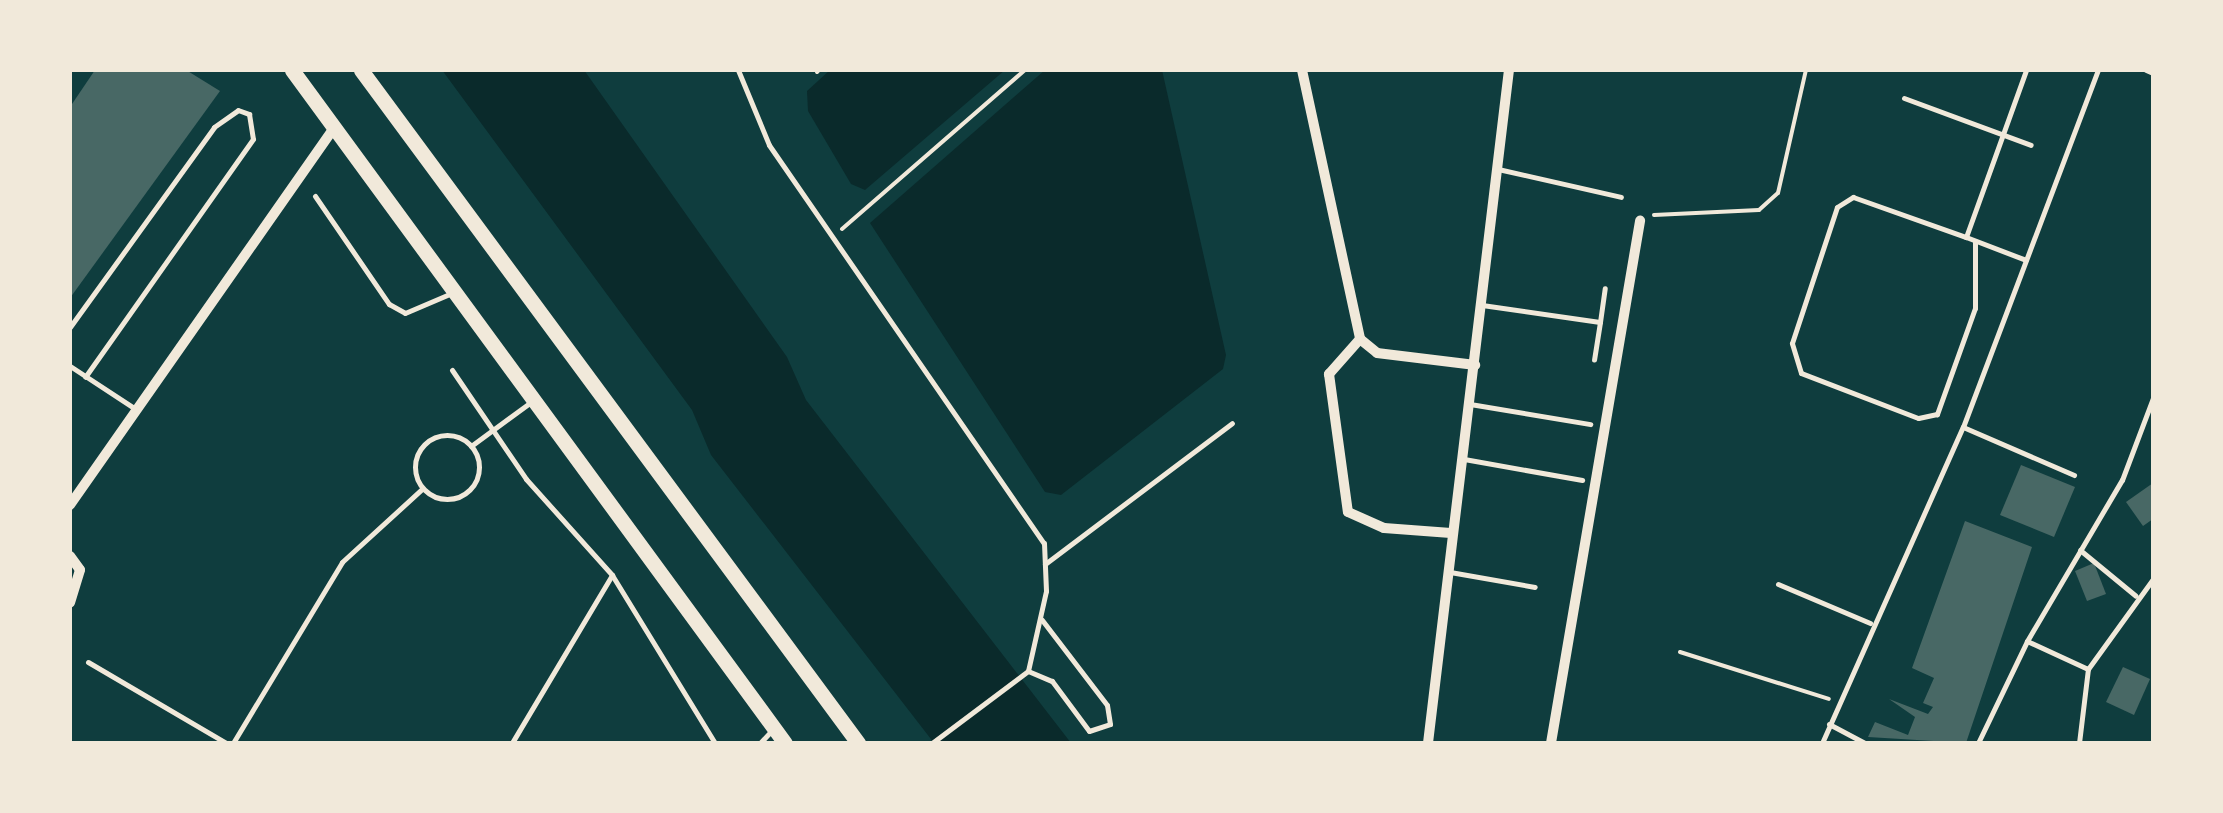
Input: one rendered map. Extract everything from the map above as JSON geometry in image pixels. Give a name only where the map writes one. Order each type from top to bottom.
[{"type":"highway","points":[[292,70],[784,743]]},
{"type":"highway","points":[[361,70],[858,743]]},
{"type":"street","points":[[1302,70],[1360,340],[1377,353],[1475,365]]},
{"type":"street","points":[[1428,743],[1509,70]]},
{"type":"street","points":[[70,505],[140,412],[334,128]]},
{"type":"street","points":[[1551,743],[1640,220]]},
{"type":"street","points":[[1360,340],[1329,374],[1348,512],[1384,528],[1451,534]]},
{"type":"street","points":[[70,556],[80,570],[70,602]]},
{"type":"lane","points":[[738,70],[769,145],[907,336],[918,372],[1016,492],[1045,564],[1042,620],[1025,673],[932,743]]},
{"type":"lane","points":[[1966,237],[2026,70]]},
{"type":"lane","points":[[1822,743],[1870,624],[1963,427],[2098,70]]},
{"type":"lane","points":[[2146,70],[2153,73]]},
{"type":"lane","points":[[1904,98],[2031,145]]},
{"type":"lane","points":[[70,328],[214,127],[238,110],[249,114],[253,139],[86,377]]},
{"type":"lane","points":[[1498,169],[1621,197]]},
{"type":"lane","points":[[315,196],[388,304],[406,314],[455,292]]},
{"type":"lane","points":[[1976,240],[1976,308],[1936,414],[1918,418],[1801,373],[1792,343],[1837,207],[1853,197],[1976,240],[2026,260]]},
{"type":"lane","points":[[1594,360],[1605,288]]},
{"type":"lane","points":[[1482,304],[1600,322]]},
{"type":"lane","points":[[70,366],[140,412]]},
{"type":"lane","points":[[452,370],[538,494],[612,575],[715,743]]},
{"type":"lane","points":[[1978,743],[2026,641],[2122,480],[2153,398]]},
{"type":"lane","points":[[471,446],[533,400]]},
{"type":"lane","points":[[1470,404],[1590,424]]},
{"type":"lane","points":[[1045,564],[1232,424]]},
{"type":"lane","points":[[1963,427],[2074,475]]},
{"type":"lane","points":[[440,436],[471,446],[478,477],[468,491],[436,498],[422,488],[415,474],[425,443],[440,436]]},
{"type":"lane","points":[[1464,458],[1582,480]]},
{"type":"lane","points":[[88,662],[229,743],[342,562],[422,488]]},
{"type":"lane","points":[[2080,550],[2136,596]]},
{"type":"lane","points":[[1450,572],[1535,587]]},
{"type":"lane","points":[[512,743],[612,575]]},
{"type":"lane","points":[[2080,743],[2088,669],[2136,596],[2153,579]]},
{"type":"lane","points":[[1778,584],[1870,624]]},
{"type":"lane","points":[[1025,673],[1052,681],[1090,731],[1110,724],[1107,705],[1042,620]]},
{"type":"lane","points":[[2026,641],[2088,669]]},
{"type":"lane","points":[[1829,724],[1864,743]]},
{"type":"lane","points":[[760,743],[774,728]]},
{"type":"path","points":[[834,236],[1024,70]]},
{"type":"path","points":[[1640,220],[1692,207],[1758,210],[1778,193],[1806,70]]},
{"type":"path","points":[[1680,652],[1838,702]]},
{"type":"water","points":[[442,70],[584,70],[787,357],[806,400],[1071,743],[934,743],[711,455],[692,410]]},
{"type":"water","points":[[830,70],[1005,70],[865,190],[851,184],[808,111],[807,91]]},
{"type":"water","points":[[1045,70],[1162,70],[1226,355],[1223,369],[1061,495],[1045,492],[870,223]]},
{"type":"building","points":[[95,70],[186,70],[220,91],[70,298],[70,107]]},
{"type":"building","points":[[2021,465],[2075,487],[2054,537],[2000,515]]},
{"type":"building","points":[[2153,483],[2153,519],[2143,526],[2126,502]]},
{"type":"building","points":[[1965,521],[2032,547],[1966,743],[1868,737],[1875,722],[1908,735],[1915,717],[1889,699],[1928,714],[1933,707],[1923,703],[1934,678],[1912,668]]},
{"type":"building","points":[[2094,563],[2106,594],[2087,601],[2075,571]]},
{"type":"building","points":[[2123,667],[2150,679],[2134,715],[2106,702]]}]
